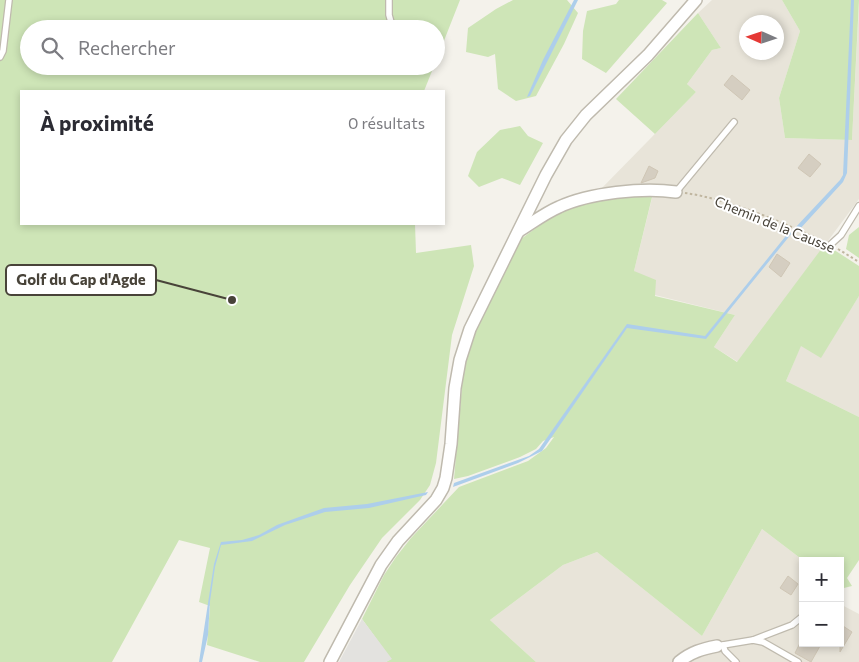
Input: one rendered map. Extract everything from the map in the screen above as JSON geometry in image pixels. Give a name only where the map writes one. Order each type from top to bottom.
[{"type":"street","points":[[330,662],[381,565],[398,541],[436,500],[443,488],[446,478],[455,388],[460,360],[470,329],[546,175],[566,140],[586,115],[648,55],[696,0]]},
{"type":"street","points":[[518,231],[558,207],[582,198],[658,190],[676,192]]},
{"type":"street","points":[[679,662],[700,649],[720,645]]},
{"type":"lane","points":[[0,57],[3,51],[9,0]]},
{"type":"lane","points":[[389,0],[390,20]]},
{"type":"lane","points":[[676,192],[734,122]]},
{"type":"lane","points":[[830,245],[841,235],[859,206]]},
{"type":"lane","points":[[720,645],[753,640],[792,625],[799,619]]},
{"type":"lane","points":[[753,640],[763,642],[798,662]]},
{"type":"lane","points":[[720,645],[736,662]]},
{"type":"path","name":"Chemin de la Causse","points":[[676,192],[708,196],[774,220],[830,245],[859,262]]},
{"type":"shaded area","points":[[712,0],[782,0],[800,31],[779,98],[785,138],[852,140],[859,6],[859,199],[738,362],[714,347],[735,315],[655,295],[634,271],[655,186],[599,191],[696,92],[687,84],[712,50],[721,48],[698,13]]},
{"type":"shaded area","points":[[859,296],[859,417],[786,381],[801,345],[821,357]]},
{"type":"shaded area","points":[[762,529],[799,557],[799,647],[844,647],[844,606],[859,614],[859,662],[536,662],[490,620],[563,565],[597,552],[702,636]]},
{"type":"shaded area","points":[[362,619],[392,659],[386,662],[339,662]]},
{"type":"green space","points":[[0,0],[460,0],[445,38],[445,20],[20,20],[20,75],[430,75],[424,90],[20,90],[20,225],[415,225],[416,253],[471,245],[474,266],[452,335],[436,463],[430,485],[420,500],[382,538],[350,585],[304,662],[260,662],[207,645],[210,606],[199,602],[210,548],[179,540],[112,662],[0,662]]},
{"type":"green space","points":[[513,0],[567,0],[578,13],[564,44],[536,96],[516,101],[498,89],[495,54],[488,57],[466,52],[468,28]]},
{"type":"green space","points":[[619,0],[662,0],[667,3],[606,73],[582,59],[583,31],[587,11],[616,4]]},
{"type":"green space","points":[[782,0],[859,0],[852,140],[785,138],[779,98],[800,31]]},
{"type":"green space","points":[[698,13],[721,48],[712,50],[687,84],[696,92],[655,134],[616,99]]},
{"type":"green space","points":[[520,126],[528,136],[543,143],[520,185],[502,178],[479,187],[468,176],[477,152],[500,130]]},
{"type":"green space","points":[[653,193],[634,271],[656,280],[655,296],[735,315],[714,347],[737,362],[825,244],[859,266],[859,296],[821,358],[801,346],[786,381],[859,417],[859,560],[847,578],[852,586],[844,588],[844,557],[799,557],[762,529],[702,636],[597,552],[563,565],[490,620],[536,662],[386,662],[391,659],[362,619],[384,575],[396,557],[411,538],[459,487],[528,461],[546,448],[554,437],[543,441],[536,449],[520,457],[468,476],[454,479],[464,363],[472,333],[521,239],[559,211],[589,200]]},
{"type":"green space","points":[[859,227],[859,258],[846,249],[849,235]]},
{"type":"water","points":[[574,0],[578,0],[530,96],[527,97],[543,60]]},
{"type":"water","points":[[851,0],[854,0],[847,173],[843,182],[799,230],[795,228],[843,175]]},
{"type":"water","points":[[789,232],[792,233],[706,339],[627,328],[542,451],[518,463],[453,487],[454,483],[529,456],[539,449],[627,324],[705,336]]},
{"type":"water","points":[[428,492],[426,495],[369,508],[325,512],[285,525],[252,541],[221,545],[215,567],[210,601],[208,635],[202,662],[199,662],[214,564],[221,542],[242,540],[259,535],[277,525],[324,508],[367,504]]},
{"type":"building","points":[[732,75],[750,90],[742,100],[724,85]]},
{"type":"building","points":[[809,154],[821,164],[810,177],[798,168]]},
{"type":"building","points":[[649,166],[658,171],[655,178],[641,183]]},
{"type":"building","points":[[777,254],[790,263],[781,277],[769,267]]},
{"type":"building","points":[[788,576],[798,584],[791,595],[780,588]]},
{"type":"building","points":[[844,627],[852,632],[844,645]]},
{"type":"building","points":[[799,645],[799,647],[819,647],[811,662],[795,653]]},
{"type":"place","name":"Golf du Cap d'Agde","points":[[232,300]]}]
